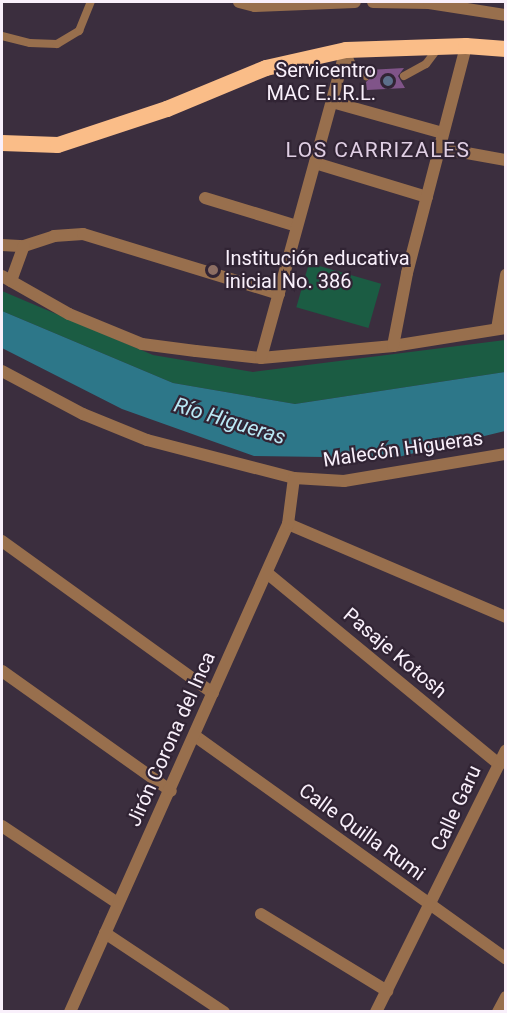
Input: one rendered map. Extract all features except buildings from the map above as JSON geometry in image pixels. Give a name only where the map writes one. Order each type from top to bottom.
[{"type":"highway","points":[[2,143],[58,145],[167,109],[266,68],[346,50],[466,46],[506,49]]},
{"type":"street","points":[[239,2],[255,6],[356,2]]},
{"type":"street","points":[[373,2],[429,3],[506,15]]},
{"type":"street","points":[[393,346],[427,197],[466,46]]},
{"type":"street","points":[[261,358],[346,50]]},
{"type":"street","points":[[332,102],[443,133]]},
{"type":"street","points":[[439,148],[506,160]]},
{"type":"street","points":[[315,163],[427,197]]},
{"type":"street","points":[[205,198],[297,226]]},
{"type":"street","points":[[2,245],[24,246],[54,236],[83,234],[279,294]]},
{"type":"street","points":[[24,246],[6,278],[69,314],[142,344],[261,358],[393,346],[501,328],[506,275]]},
{"type":"street","name":"Malecón Higueras","points":[[2,371],[83,414],[147,440],[294,478],[344,482],[506,454]]},
{"type":"street","name":"Jirón Corona del Inca","points":[[70,1011],[105,933],[116,902],[171,791],[288,524],[294,478]]},
{"type":"street","points":[[288,524],[506,617]]},
{"type":"street","points":[[2,541],[213,693]]},
{"type":"street","name":"Pasaje Kotosh","points":[[267,573],[499,764]]},
{"type":"street","points":[[2,671],[171,791]]},
{"type":"street","name":"Calle Quilla Rumi","points":[[195,736],[506,959]]},
{"type":"street","name":"Calle Garu","points":[[376,1011],[431,906],[506,750]]},
{"type":"street","points":[[2,826],[116,902]]},
{"type":"street","points":[[261,914],[387,991]]},
{"type":"street","points":[[105,933],[223,1011]]},
{"type":"street","points":[[498,1011],[506,997]]},
{"type":"lane","points":[[2,36],[30,43],[57,44],[79,31],[91,2]]},
{"type":"lane","points":[[404,76],[426,64],[439,47]]},
{"type":"lane","points":[[346,50],[353,68],[366,76]]},
{"type":"green space","points":[[309,263],[381,284],[368,328],[296,307]]},
{"type":"green space","points":[[2,291],[153,355],[253,372],[505,340],[505,372],[295,404],[173,383],[2,311]]},
{"type":"water","name":"Río Higueras","points":[[2,311],[173,383],[295,404],[505,372],[505,431],[394,458],[254,456],[122,409],[2,348]]},
{"type":"place","name":"Servicentro MAC E.I.R.L.","points":[[388,81]]},
{"type":"place","name":"Institución educativa inicial No. 386","points":[[213,270]]},
{"type":"district","name":"LOS CARRIZALES","points":[[378,150]]}]
